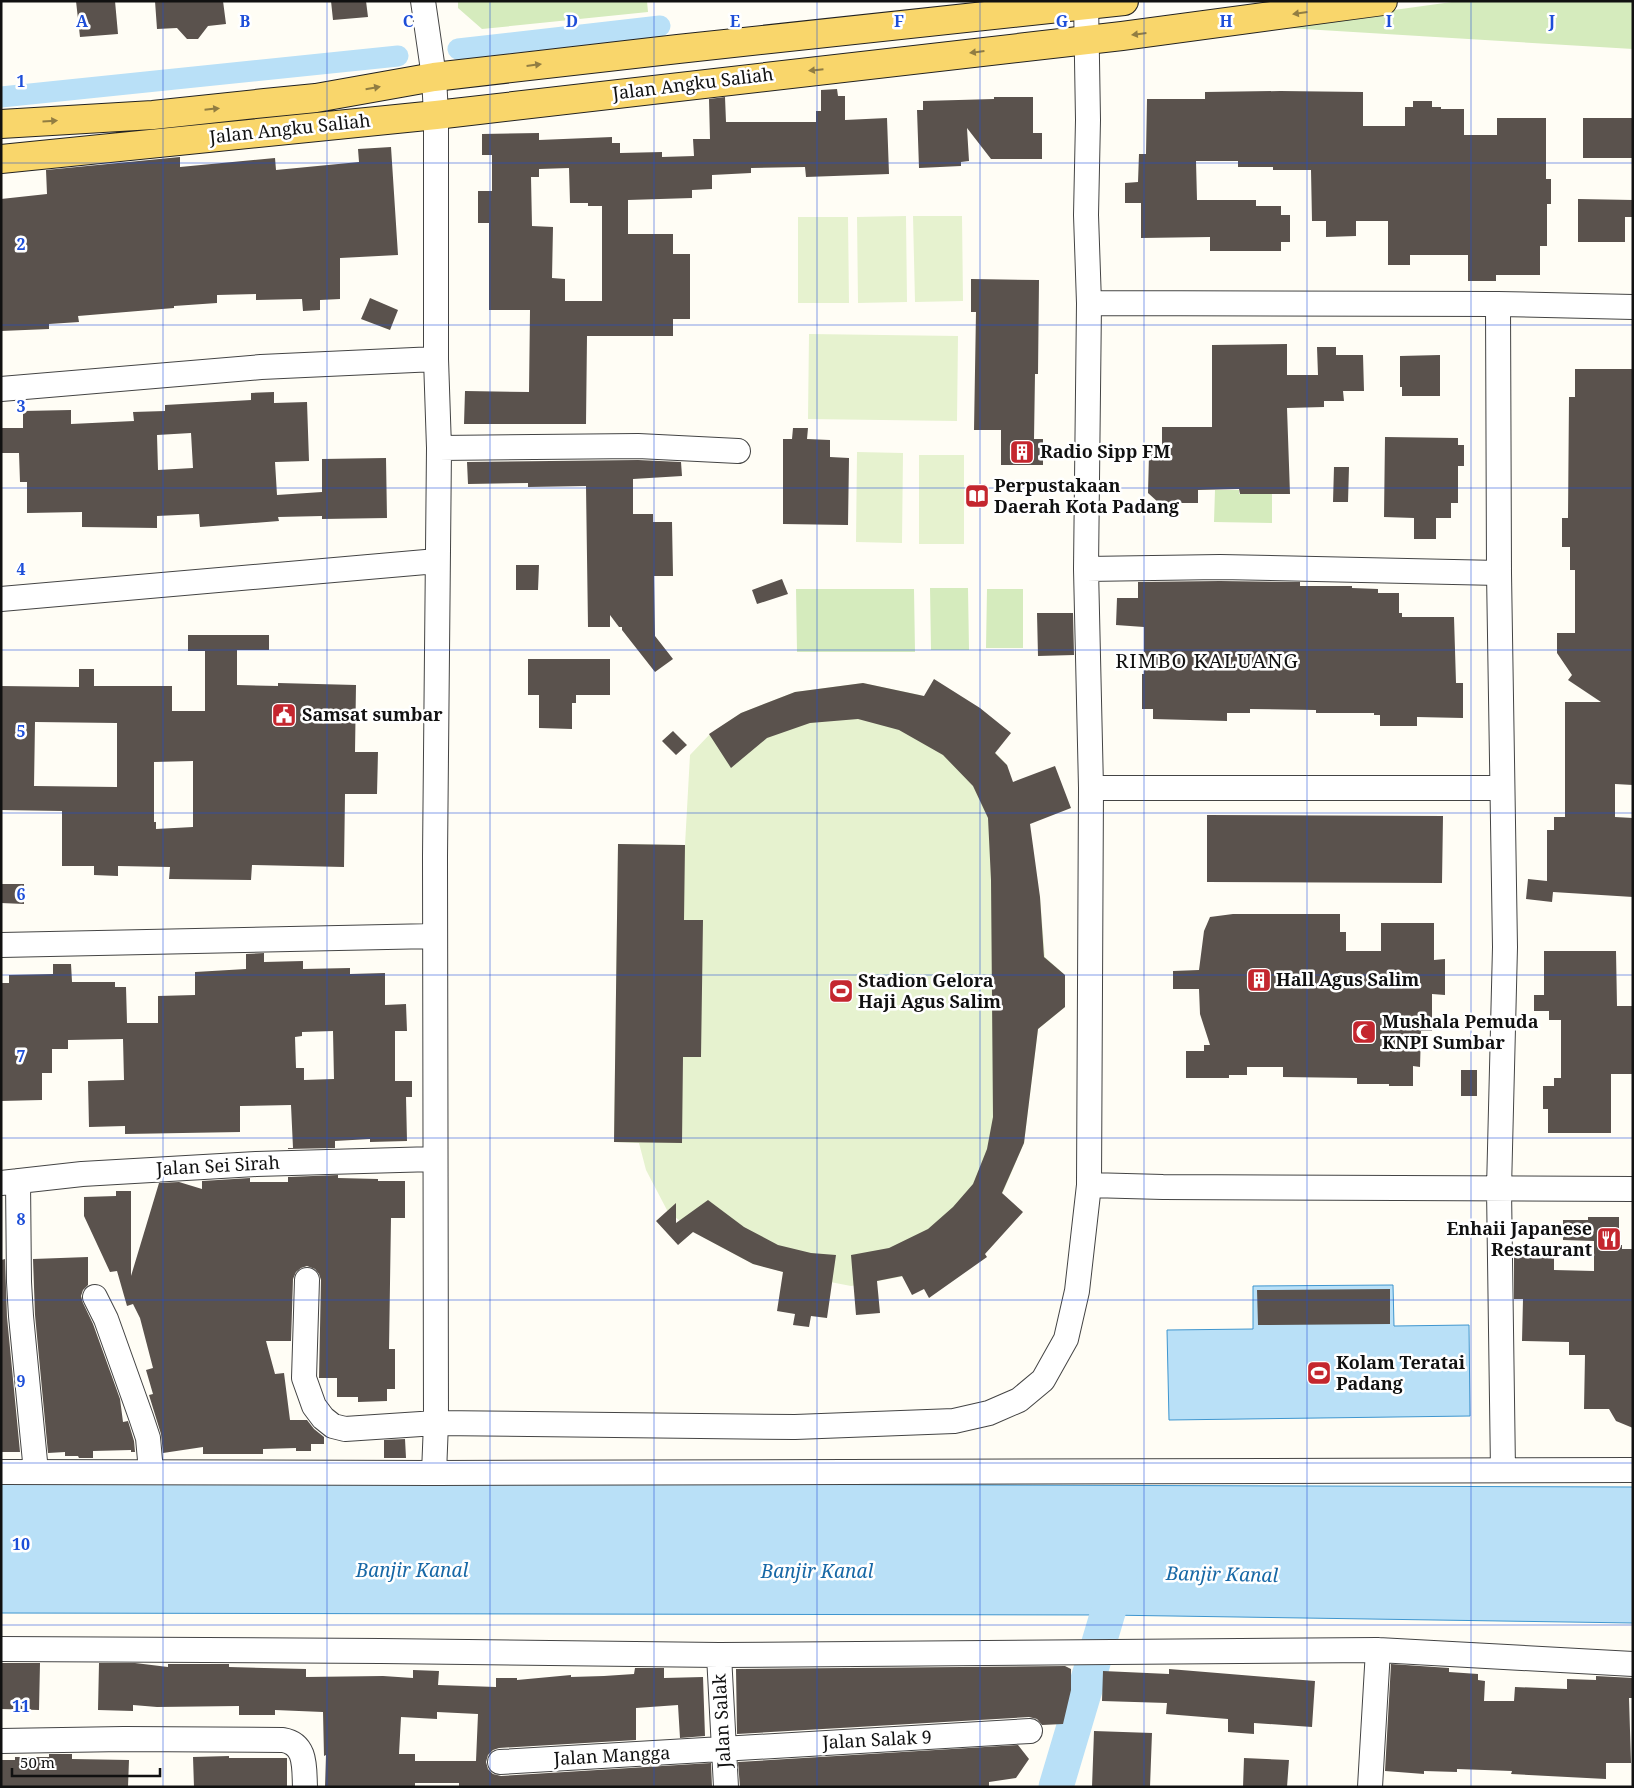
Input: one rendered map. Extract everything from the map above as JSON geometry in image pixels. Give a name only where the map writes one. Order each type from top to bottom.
[{"type":"main road","name":"Jalan Angku Saliah","points":[[1,124],[153,115],[265,104],[316,98],[434,77],[1124,1]]},
{"type":"main road","name":"Jalan Angku Saliah","points":[[1,159],[436,114],[1248,20],[1383,1]]},
{"type":"street","points":[[423,1],[434,77],[436,114],[436,359],[439,448],[435,1159],[436,1423],[434,1473]]},
{"type":"street","points":[[307,1280],[304,1378],[314,1406],[323,1418],[333,1426],[345,1428],[436,1423],[795,1427],[954,1421],[989,1412],[1019,1400],[1043,1380],[1066,1339],[1077,1291],[1089,1185],[1090,788],[1086,569],[1089,303],[1086,215],[1086,4]]},
{"type":"street","points":[[1089,303],[1127,305],[1498,304],[1633,308]]},
{"type":"street","points":[[1498,304],[1501,788],[1504,947],[1499,1189],[1503,1470]]},
{"type":"street","points":[[1,389],[261,367],[436,359]]},
{"type":"street","points":[[439,448],[638,446],[738,451]]},
{"type":"street","points":[[1,599],[437,561]]},
{"type":"street","points":[[1086,569],[1220,567],[1499,573]]},
{"type":"street","points":[[1090,788],[1501,788]]},
{"type":"street","points":[[1,945],[436,936]]},
{"type":"street","name":"Jalan Sei Sirah","points":[[10,1182],[82,1174],[256,1164],[435,1159]]},
{"type":"street","points":[[10,1182],[36,1472]]},
{"type":"street","points":[[1089,1185],[1633,1189]]},
{"type":"street","points":[[95,1296],[106,1319],[142,1417],[148,1438],[151,1471]]},
{"type":"street","points":[[1,1472],[434,1473],[1633,1470]]},
{"type":"street","points":[[1,1649],[719,1655],[1378,1650],[1633,1664]]},
{"type":"street","points":[[1370,1787],[1378,1650]]},
{"type":"street","name":"Jalan Salak","points":[[719,1655],[726,1787]]},
{"type":"street","name":"Jalan Salak 9","points":[[724,1749],[1030,1731]]},
{"type":"street","points":[[1,1741],[124,1739],[283,1740],[294,1744],[301,1752],[305,1787]]},
{"type":"street","name":"Jalan Mangga","points":[[500,1762],[724,1749]]},
{"type":"green space","points":[[458,1],[647,1],[648,12],[482,29],[458,8]]},
{"type":"green space","points":[[1459,1],[1633,1],[1633,49],[1271,27]]},
{"type":"green space","points":[[906,216],[907,302],[858,303],[857,217]]},
{"type":"green space","points":[[913,216],[962,216],[963,301],[915,302]]},
{"type":"green space","points":[[798,217],[848,217],[849,303],[798,303]]},
{"type":"green space","points":[[809,334],[958,336],[957,421],[808,419]]},
{"type":"green space","points":[[857,452],[903,453],[902,543],[856,542]]},
{"type":"green space","points":[[919,455],[964,455],[964,544],[919,544]]},
{"type":"green space","points":[[1215,490],[1239,490],[1239,494],[1272,494],[1272,523],[1214,522]]},
{"type":"green space","points":[[930,588],[968,588],[969,650],[931,650]]},
{"type":"green space","points":[[796,589],[914,589],[915,652],[797,652]]},
{"type":"green space","points":[[987,589],[1023,589],[1023,648],[986,648]]},
{"type":"green space","name":"Stadion Gelora Haji Agus Salim","points":[[863,683],[920,695],[964,719],[1007,765],[1040,897],[1045,957],[1065,975],[1065,1007],[1038,1029],[1024,1143],[1004,1190],[983,1222],[905,1276],[851,1286],[799,1276],[753,1264],[701,1236],[668,1212],[646,1170],[639,1143],[614,1142],[618,844],[685,845],[690,755],[710,734],[741,713],[795,692]]},
{"type":"water","name":"Kolam Teratai Padang","points":[[1393,1285],[1394,1326],[1469,1325],[1470,1416],[1169,1420],[1167,1330],[1253,1329],[1253,1286]]},
{"type":"water","name":"Banjir Kanal","points":[[1,1482],[1633,1487],[1633,1623],[1106,1615],[1,1613]]},
{"type":"building","points":[[76,1],[115,1],[118,34],[80,37]]},
{"type":"building","points":[[155,1],[223,1],[226,24],[208,26],[198,39],[187,39],[177,28],[157,29]]},
{"type":"building","points":[[331,1],[366,1],[368,17],[333,20]]},
{"type":"building","points":[[837,89],[838,96],[845,96],[845,120],[887,118],[889,174],[806,177],[805,167],[751,168],[751,173],[712,175],[712,189],[692,190],[692,198],[628,200],[628,234],[673,234],[673,254],[690,254],[690,319],[673,319],[673,336],[587,336],[586,424],[464,424],[465,391],[529,392],[530,310],[489,310],[489,223],[478,223],[478,191],[492,191],[492,155],[482,155],[482,134],[539,133],[539,140],[612,137],[612,143],[620,143],[620,153],[662,152],[662,157],[694,156],[693,139],[710,139],[709,99],[725,97],[726,122],[816,122],[816,111],[821,111],[821,90]],"holes":[[[569,168],[570,203],[588,203],[588,206],[602,206],[602,301],[565,301],[565,279],[552,278],[553,227],[532,226],[531,177],[539,177],[539,169]]]},
{"type":"building","points":[[1205,92],[1363,92],[1363,126],[1405,126],[1405,107],[1413,107],[1413,101],[1432,101],[1432,107],[1441,107],[1441,109],[1464,109],[1464,135],[1497,135],[1497,118],[1546,118],[1546,179],[1551,179],[1551,204],[1547,204],[1547,246],[1540,246],[1540,275],[1496,275],[1496,281],[1468,281],[1468,255],[1410,255],[1410,265],[1388,265],[1388,221],[1356,221],[1356,236],[1326,237],[1326,221],[1312,221],[1311,170],[1273,170],[1273,167],[1238,167],[1238,161],[1196,161],[1197,200],[1256,200],[1256,206],[1281,206],[1281,215],[1290,215],[1290,242],[1281,242],[1281,251],[1210,251],[1210,237],[1141,238],[1141,203],[1125,203],[1125,183],[1138,182],[1139,154],[1146,154],[1147,99],[1205,99]]},
{"type":"building","points":[[994,97],[1033,97],[1033,133],[1042,133],[1042,159],[991,159],[967,128],[969,161],[961,162],[961,166],[919,168],[917,110],[923,110],[923,101],[994,99]]},
{"type":"building","points":[[1583,118],[1633,118],[1633,158],[1583,158]]},
{"type":"building","points":[[391,147],[398,255],[340,258],[340,299],[320,300],[320,310],[303,311],[302,299],[256,300],[256,294],[217,295],[217,303],[78,316],[79,322],[49,324],[49,329],[1,331],[1,199],[47,194],[46,170],[180,157],[180,167],[275,158],[276,170],[359,162],[358,149]]},
{"type":"building","points":[[1578,199],[1633,200],[1633,217],[1625,217],[1625,242],[1578,242]]},
{"type":"building","points":[[971,279],[1039,280],[1038,374],[1035,374],[1034,439],[1043,439],[1043,465],[1001,465],[1001,430],[974,430],[976,312],[971,312]]},
{"type":"building","points":[[370,298],[398,310],[390,330],[361,319]]},
{"type":"building","points":[[1287,344],[1287,375],[1318,375],[1317,347],[1336,347],[1336,355],[1363,355],[1364,391],[1343,391],[1344,401],[1324,401],[1324,407],[1287,408],[1290,494],[1240,494],[1239,489],[1198,490],[1198,503],[1159,503],[1148,493],[1149,455],[1162,446],[1162,427],[1212,427],[1212,345]]},
{"type":"building","points":[[1440,355],[1440,396],[1402,396],[1402,387],[1400,387],[1400,356]]},
{"type":"building","points":[[1575,369],[1633,369],[1633,785],[1615,784],[1615,817],[1633,818],[1633,897],[1553,892],[1552,902],[1526,899],[1528,879],[1547,881],[1547,830],[1554,830],[1554,817],[1565,817],[1565,702],[1601,702],[1568,680],[1572,675],[1557,653],[1557,633],[1575,633],[1575,570],[1570,570],[1570,547],[1562,547],[1562,518],[1568,518],[1569,397],[1575,397]]},
{"type":"building","points":[[274,392],[274,403],[307,402],[309,461],[275,462],[277,495],[322,492],[322,459],[386,458],[387,518],[322,519],[322,516],[278,517],[279,521],[200,527],[199,514],[157,516],[157,528],[82,527],[82,512],[27,513],[27,482],[20,482],[19,453],[1,453],[1,428],[23,428],[23,411],[71,410],[71,424],[134,421],[133,412],[165,411],[165,405],[251,400],[251,393]],"holes":[[[191,433],[193,468],[158,470],[157,435]]]},
{"type":"building","points":[[793,428],[808,428],[807,439],[830,440],[830,457],[849,458],[848,525],[783,524],[783,439],[792,439]]},
{"type":"building","points":[[1385,437],[1458,438],[1458,445],[1464,445],[1464,466],[1458,466],[1458,503],[1451,503],[1451,518],[1436,518],[1436,539],[1414,539],[1414,518],[1384,517]]},
{"type":"building","points":[[638,460],[681,462],[682,476],[633,479],[633,514],[653,514],[653,522],[672,522],[673,576],[654,576],[655,636],[673,659],[655,672],[622,630],[622,627],[619,627],[610,615],[610,627],[588,627],[586,486],[528,487],[528,483],[468,484],[467,462]]},
{"type":"building","points":[[1334,467],[1349,467],[1348,502],[1333,502]]},
{"type":"building","points":[[516,565],[539,565],[538,590],[516,590]]},
{"type":"building","points":[[782,579],[788,594],[757,604],[752,590]]},
{"type":"building","points":[[1138,582],[1300,582],[1300,586],[1352,586],[1352,588],[1378,589],[1378,593],[1399,593],[1399,613],[1402,613],[1402,617],[1454,617],[1456,683],[1463,683],[1463,718],[1417,717],[1417,726],[1380,726],[1380,715],[1374,715],[1374,713],[1316,713],[1316,710],[1250,709],[1250,713],[1227,713],[1227,721],[1153,719],[1153,709],[1142,709],[1144,627],[1116,625],[1117,598],[1138,598]]},
{"type":"building","points":[[1037,613],[1073,613],[1074,655],[1038,656]]},
{"type":"building","points":[[188,635],[269,635],[269,650],[237,650],[237,685],[278,686],[278,683],[356,685],[355,752],[378,752],[377,794],[345,794],[344,867],[252,865],[251,880],[169,879],[170,867],[118,866],[118,876],[94,875],[94,866],[62,866],[62,811],[1,810],[1,686],[79,687],[79,669],[94,669],[94,686],[172,686],[172,711],[205,711],[205,651],[188,651]],"holes":[[[35,722],[117,723],[117,787],[34,786]],[[193,761],[193,827],[156,829],[156,822],[154,822],[154,762]]]},
{"type":"building","points":[[528,659],[610,659],[610,695],[576,695],[576,703],[572,703],[572,729],[539,728],[539,695],[528,695]]},
{"type":"building","points":[[934,679],[980,708],[1011,733],[995,753],[1007,765],[1013,782],[1055,766],[1071,808],[1030,824],[1040,897],[1044,957],[1065,975],[1065,1007],[1038,1029],[1024,1143],[1002,1193],[1023,1212],[985,1254],[987,1257],[929,1298],[924,1289],[912,1295],[902,1276],[877,1281],[880,1313],[856,1315],[851,1255],[889,1248],[928,1229],[953,1207],[973,1184],[987,1149],[993,1117],[991,880],[988,818],[973,786],[943,755],[899,730],[858,719],[810,723],[767,738],[731,768],[709,734],[741,713],[795,692],[863,683],[924,696]]},
{"type":"building","points":[[673,731],[687,745],[676,755],[662,741]]},
{"type":"building","points":[[1207,815],[1443,816],[1442,883],[1207,882]]},
{"type":"building","points":[[618,844],[685,845],[684,920],[703,920],[701,1057],[683,1057],[682,1143],[614,1142]]},
{"type":"building","points":[[1,884],[24,884],[24,904],[1,903]]},
{"type":"building","points":[[1233,914],[1340,914],[1340,932],[1346,932],[1346,951],[1381,951],[1381,923],[1434,923],[1434,960],[1445,959],[1445,995],[1432,994],[1432,1031],[1421,1031],[1420,1067],[1413,1066],[1413,1086],[1357,1084],[1357,1078],[1283,1077],[1283,1067],[1247,1067],[1247,1075],[1229,1075],[1229,1078],[1186,1078],[1186,1051],[1204,1051],[1204,1045],[1210,1045],[1200,1014],[1199,989],[1173,989],[1173,971],[1199,970],[1204,931],[1210,917]]},
{"type":"building","points":[[1544,951],[1616,951],[1617,1006],[1633,1006],[1633,1074],[1611,1074],[1611,1133],[1548,1133],[1548,1109],[1543,1109],[1543,1086],[1554,1086],[1554,1078],[1561,1078],[1561,1020],[1549,1020],[1549,1011],[1534,1011],[1534,995],[1544,995]]},
{"type":"building","points":[[264,953],[264,962],[303,961],[303,969],[350,968],[350,974],[385,973],[385,1005],[406,1004],[407,1031],[395,1031],[395,1081],[412,1081],[412,1097],[406,1097],[407,1141],[370,1142],[370,1139],[335,1141],[335,1148],[288,1149],[293,1148],[291,1105],[240,1106],[240,1132],[125,1134],[125,1126],[89,1127],[88,1081],[124,1080],[123,1039],[68,1040],[68,1049],[52,1049],[52,1073],[42,1073],[42,1100],[1,1101],[1,983],[9,983],[9,975],[53,974],[53,964],[71,964],[72,982],[115,982],[115,987],[126,987],[127,1023],[158,1023],[158,996],[195,995],[195,972],[246,969],[246,954]],"holes":[[[333,1031],[334,1079],[304,1080],[304,1068],[296,1068],[295,1037],[302,1036],[302,1032]]]},
{"type":"building","points":[[1461,1070],[1477,1070],[1477,1096],[1461,1096]]},
{"type":"building","points":[[338,1175],[338,1178],[405,1181],[405,1218],[391,1218],[389,1349],[395,1349],[395,1389],[387,1389],[387,1401],[358,1402],[358,1397],[337,1397],[337,1378],[319,1378],[321,1280],[315,1269],[307,1266],[296,1272],[293,1279],[291,1341],[266,1341],[275,1374],[284,1373],[290,1420],[307,1420],[324,1437],[324,1444],[311,1444],[311,1451],[296,1451],[296,1448],[263,1449],[263,1454],[203,1454],[203,1447],[163,1453],[161,1434],[149,1395],[153,1394],[146,1370],[153,1368],[140,1318],[133,1304],[127,1306],[117,1271],[110,1272],[84,1216],[84,1197],[116,1196],[116,1191],[131,1191],[131,1276],[159,1183],[179,1182],[202,1189],[202,1181],[250,1178],[250,1182],[288,1182],[288,1177]]},
{"type":"building","points":[[708,1200],[744,1227],[778,1245],[811,1253],[836,1255],[827,1318],[811,1316],[809,1327],[793,1325],[795,1314],[777,1311],[783,1272],[753,1264],[693,1232],[678,1245],[656,1221],[676,1203],[676,1223]]},
{"type":"building","points":[[1588,1217],[1619,1217],[1619,1245],[1622,1245],[1622,1249],[1633,1249],[1633,1428],[1616,1421],[1609,1409],[1584,1409],[1585,1355],[1569,1355],[1569,1342],[1522,1341],[1523,1299],[1514,1299],[1514,1249],[1554,1250],[1554,1270],[1594,1271],[1594,1241],[1563,1240],[1563,1220],[1588,1220]]},
{"type":"building","points":[[88,1257],[88,1285],[83,1290],[81,1296],[120,1399],[123,1422],[128,1421],[135,1452],[131,1452],[131,1450],[93,1451],[93,1458],[79,1458],[78,1456],[65,1456],[65,1452],[48,1453],[35,1315],[33,1259]]},
{"type":"building","points":[[5,1259],[7,1317],[20,1452],[1,1452],[1,1260]]},
{"type":"building","points":[[1390,1289],[1390,1324],[1258,1325],[1257,1290]]},
{"type":"building","points":[[405,1439],[406,1458],[384,1458],[384,1440]]},
{"type":"building","points":[[1,1663],[40,1663],[39,1710],[1,1709]]},
{"type":"building","points":[[99,1663],[135,1663],[168,1667],[168,1664],[229,1664],[229,1667],[306,1669],[306,1677],[383,1676],[413,1678],[413,1670],[439,1671],[438,1685],[496,1687],[496,1678],[517,1678],[517,1680],[571,1675],[571,1677],[604,1676],[634,1674],[635,1668],[664,1668],[664,1678],[703,1677],[705,1736],[680,1738],[678,1705],[636,1708],[636,1740],[499,1748],[493,1750],[488,1755],[486,1762],[488,1769],[493,1774],[501,1776],[711,1763],[712,1787],[459,1787],[459,1783],[415,1783],[415,1787],[325,1787],[326,1755],[324,1756],[323,1712],[275,1710],[275,1715],[239,1715],[239,1706],[157,1707],[133,1705],[133,1711],[98,1710]],"holes":[[[437,1712],[478,1714],[476,1761],[415,1761],[415,1754],[399,1754],[401,1717],[437,1719]]]},
{"type":"building","points":[[1391,1664],[1449,1668],[1449,1672],[1478,1674],[1478,1680],[1485,1681],[1484,1701],[1514,1701],[1515,1687],[1567,1689],[1567,1679],[1596,1680],[1596,1676],[1633,1678],[1633,1698],[1629,1698],[1631,1763],[1606,1763],[1606,1779],[1511,1774],[1512,1771],[1457,1769],[1457,1772],[1424,1771],[1424,1774],[1385,1771]]},
{"type":"building","points":[[1065,1666],[1071,1669],[1071,1690],[1063,1724],[1042,1725],[1037,1719],[1029,1717],[737,1734],[736,1669]]},
{"type":"building","points":[[1169,1669],[1315,1681],[1312,1727],[1254,1723],[1254,1734],[1228,1732],[1228,1719],[1166,1714],[1167,1703],[1102,1701],[1103,1671],[1169,1674]]},
{"type":"building","points":[[1094,1731],[1152,1733],[1150,1787],[1092,1787]]},
{"type":"building","points":[[1018,1745],[1029,1759],[1016,1778],[989,1782],[989,1787],[740,1787],[738,1762]]},
{"type":"building","points":[[49,1754],[72,1754],[72,1759],[129,1760],[128,1787],[1,1787],[1,1760],[15,1760],[15,1757],[49,1757]]},
{"type":"building","points":[[229,1756],[229,1758],[287,1758],[287,1787],[194,1787],[193,1757]]},
{"type":"building","points":[[1244,1758],[1289,1760],[1287,1787],[1243,1787]]},
{"type":"waterway","points":[[458,49],[660,26]]},
{"type":"waterway","points":[[1,97],[398,56]]},
{"type":"waterway","points":[[1056,1787],[1120,1572]]},
{"type":"place","name":"Radio Sipp FM","points":[[1022,452]]},
{"type":"place","name":"Perpustakaan Daerah Kota Padang","points":[[977,496]]},
{"type":"place","name":"Samsat sumbar","points":[[284,715]]},
{"type":"place","name":"Hall Agus Salim","points":[[1259,980]]},
{"type":"place","name":"Stadion Gelora Haji Agus Salim","points":[[841,991]]},
{"type":"place","name":"Mushala Pemuda KNPI Sumbar","points":[[1364,1032]]},
{"type":"place","name":"Enhaii Japanese Restaurant","points":[[1609,1239]]},
{"type":"place","name":"Kolam Teratai Padang","points":[[1319,1373]]},
{"type":"district","name":"RIMBO KALUANG","points":[[1207,661]]}]
